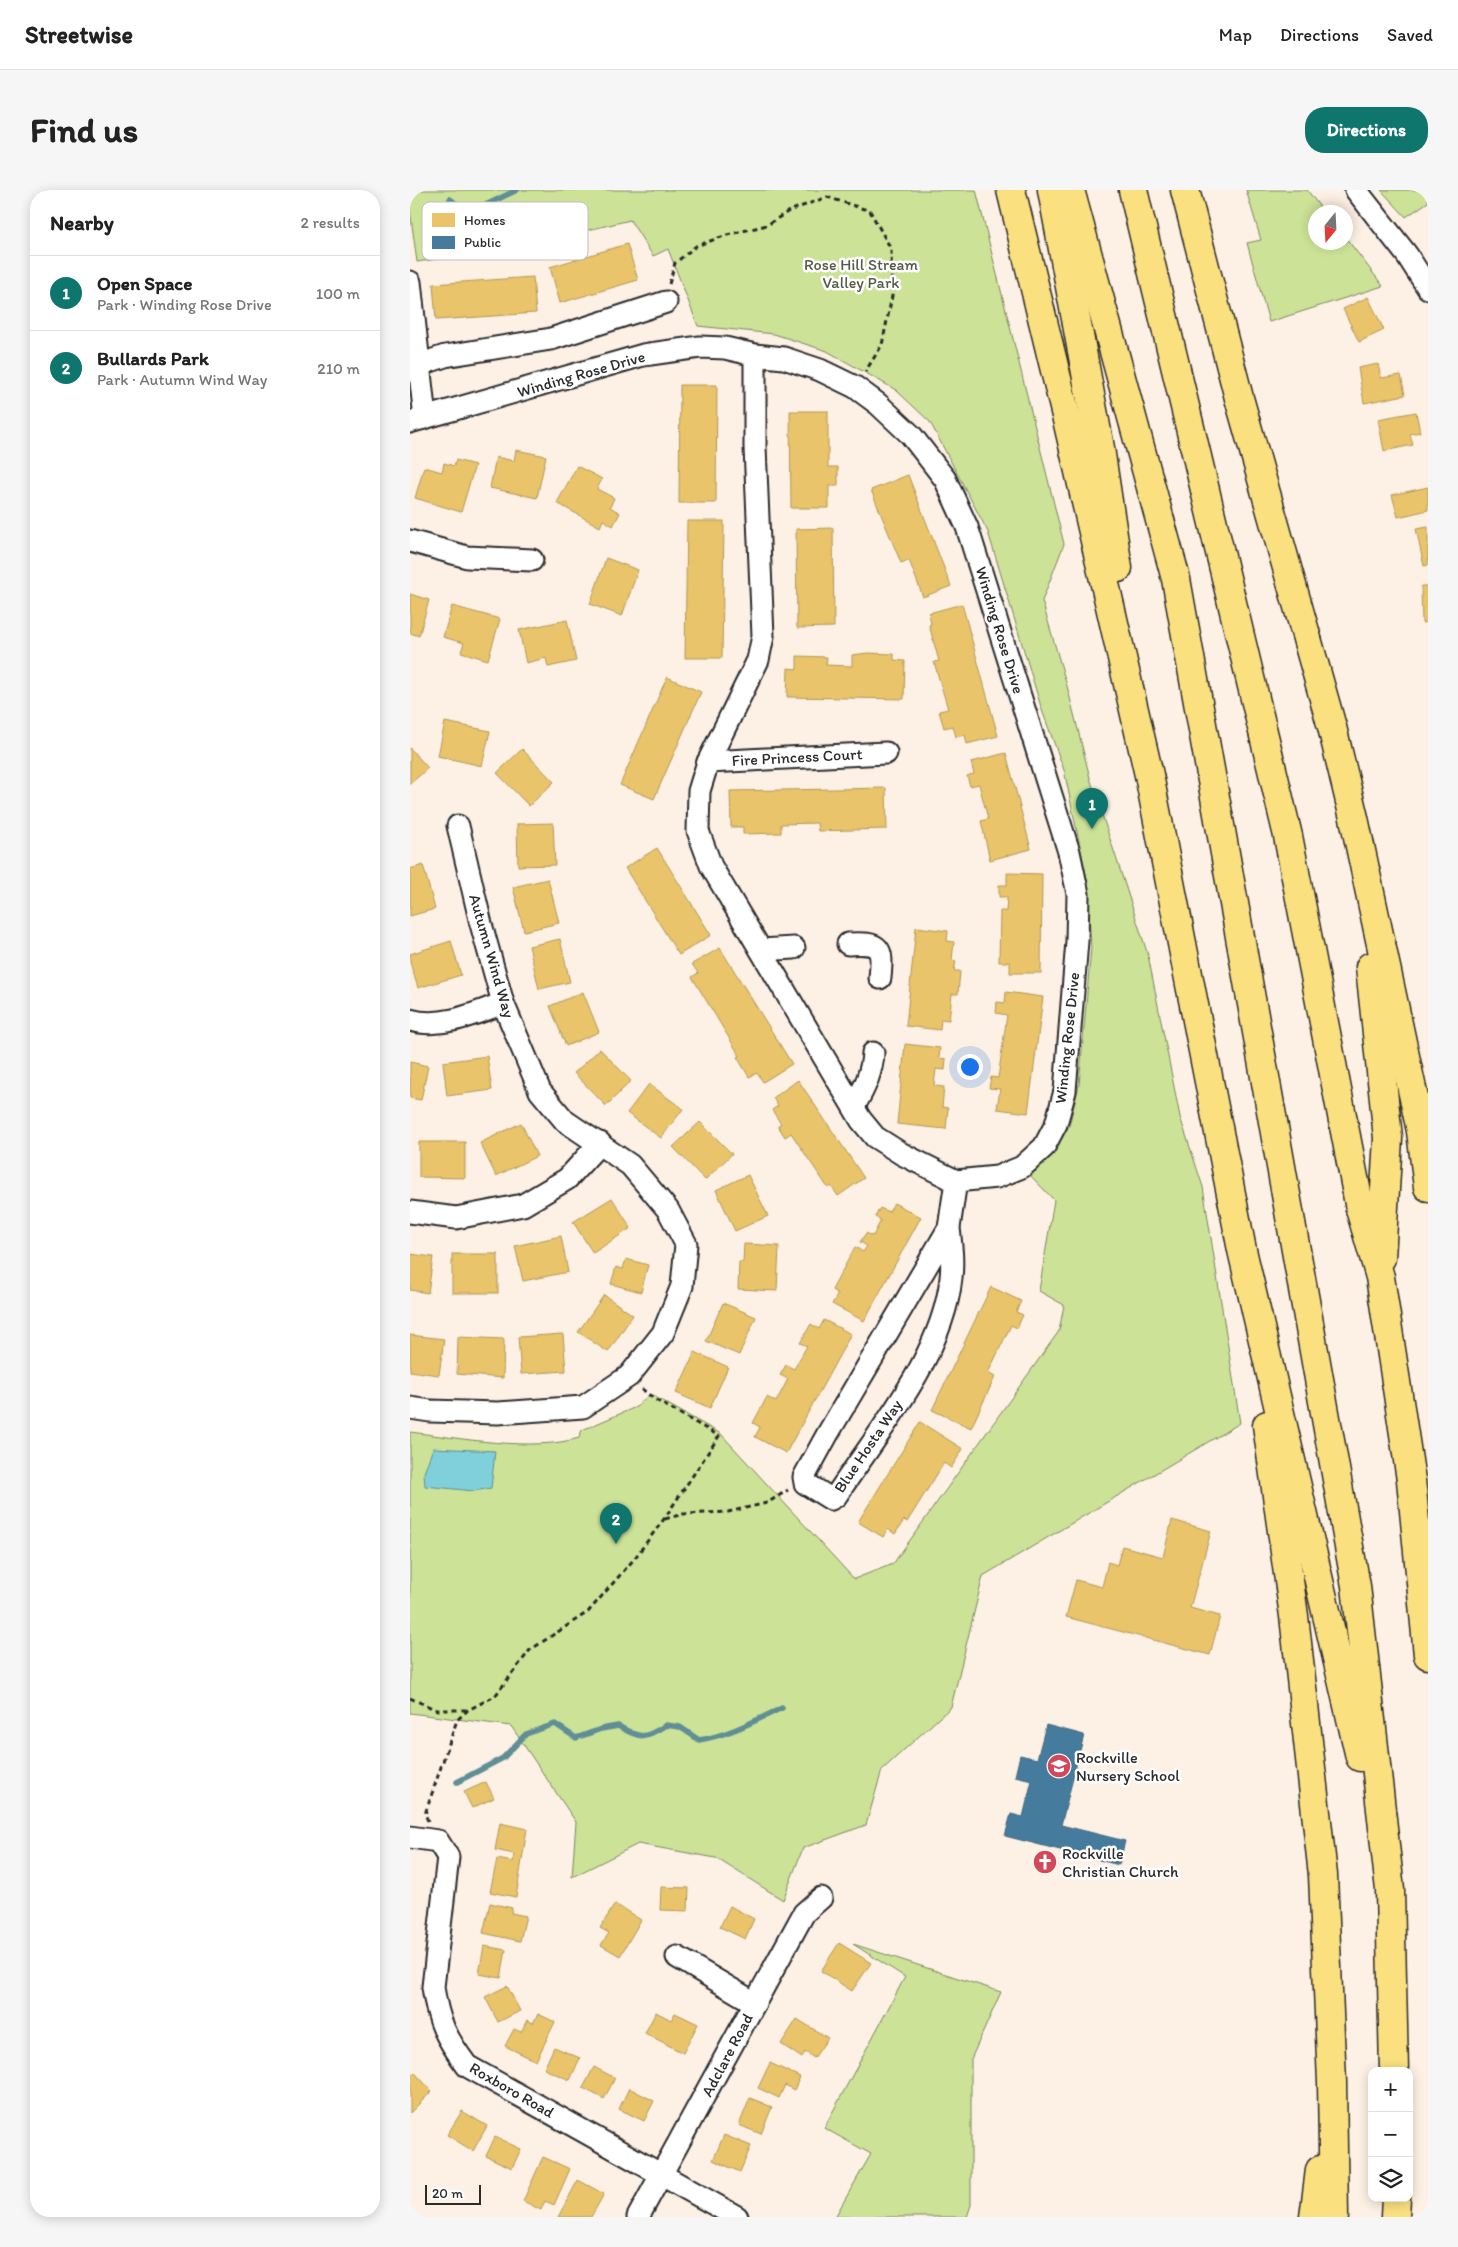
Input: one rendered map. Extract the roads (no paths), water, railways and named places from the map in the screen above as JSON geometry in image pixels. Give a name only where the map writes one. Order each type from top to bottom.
[{"type":"highway","points":[[1011,190],[1069,428],[1149,775],[1242,1250],[1322,1589],[1390,1890]]},
{"type":"highway","points":[[1052,190],[1100,448],[1149,775]]},
{"type":"highway","points":[[1070,190],[1176,579],[1356,1586],[1390,1890],[1394,2067]]},
{"type":"highway","points":[[1133,190],[1288,836],[1360,1209],[1380,1276],[1411,1480],[1428,1655]]},
{"type":"highway","points":[[1185,190],[1239,398],[1332,727],[1354,818],[1421,1131],[1428,1187]]},
{"type":"highway","points":[[1354,818],[1388,1138],[1380,1276]]},
{"type":"highway","points":[[1242,1250],[1294,1616],[1323,1875],[1332,2082],[1334,2217]]},
{"type":"highway","points":[[1314,2217],[1332,2082]]},
{"type":"highway","points":[[1395,2217],[1396,2202]]},
{"type":"street","points":[[1356,190],[1407,255],[1428,288]]},
{"type":"street","points":[[410,282],[418,420]]},
{"type":"street","points":[[415,367],[445,356],[551,339],[668,293]]},
{"type":"street","name":"Winding Rose Drive","points":[[418,420],[644,355],[700,347],[726,348],[793,361],[820,370],[856,387],[878,404],[911,435],[945,479],[967,527],[1070,852],[1078,894],[1077,941],[1065,1091],[1056,1124],[1044,1147],[1022,1167],[997,1177],[956,1181]]},
{"type":"street","points":[[755,355],[755,447],[763,636],[758,660],[708,762],[699,791],[698,831],[711,866],[854,1106],[875,1137],[902,1154],[956,1181]]},
{"type":"street","points":[[410,541],[467,558],[532,560]]},
{"type":"street","name":"Fire Princess Court","points":[[708,762],[886,752]]},
{"type":"street","name":"Autumn Wind Way","points":[[410,1408],[430,1411],[498,1413],[583,1407],[630,1376],[662,1333],[682,1286],[686,1244],[668,1210],[630,1165],[565,1121],[540,1091],[503,1003],[481,924],[458,826]]},
{"type":"street","points":[[848,944],[871,944],[879,948],[882,955],[880,978]]},
{"type":"street","points":[[761,950],[794,948]]},
{"type":"street","points":[[410,1020],[418,1023],[448,1022],[474,1015],[503,1003]]},
{"type":"street","points":[[854,1106],[866,1082],[872,1065],[873,1054]]},
{"type":"street","points":[[410,1212],[456,1218],[523,1205],[567,1179],[600,1143]]},
{"type":"street","name":"Blue Hosta Way","points":[[949,1228],[808,1467],[804,1478],[805,1483],[831,1499],[836,1496],[911,1383],[936,1334],[951,1280],[952,1256],[949,1228],[956,1181]]},
{"type":"street","name":"Roxboro Road","points":[[410,1836],[438,1841],[448,1857],[433,1987],[436,2007],[448,2041],[467,2066],[737,2217]]},
{"type":"street","name":"Adclare Road","points":[[638,2217],[804,1913],[821,1898]]},
{"type":"street","points":[[677,1958],[755,2003]]},
{"type":"water","points":[[433,1448],[495,1451],[491,1488],[474,1491],[425,1486],[424,1473]]},
{"type":"waterway","points":[[492,202],[517,190]]},
{"type":"waterway","points":[[450,199],[454,202]]},
{"type":"waterway","points":[[457,1782],[503,1758],[526,1734],[555,1724],[576,1738],[601,1729],[618,1726],[642,1736],[666,1725],[680,1727],[699,1740],[731,1731],[782,1708]]},
{"type":"place","name":"Open Space","points":[[1092,829]]},
{"type":"place","name":"Bullards Park","points":[[616,1544]]},
{"type":"place","name":"Rockville Nursery School","points":[[1059,1766]]},
{"type":"place","name":"Rockville Christian Church","points":[[1045,1862]]},
{"type":"park label","name":"Rose Hill Stream Valley Park","points":[[861,273]]}]
